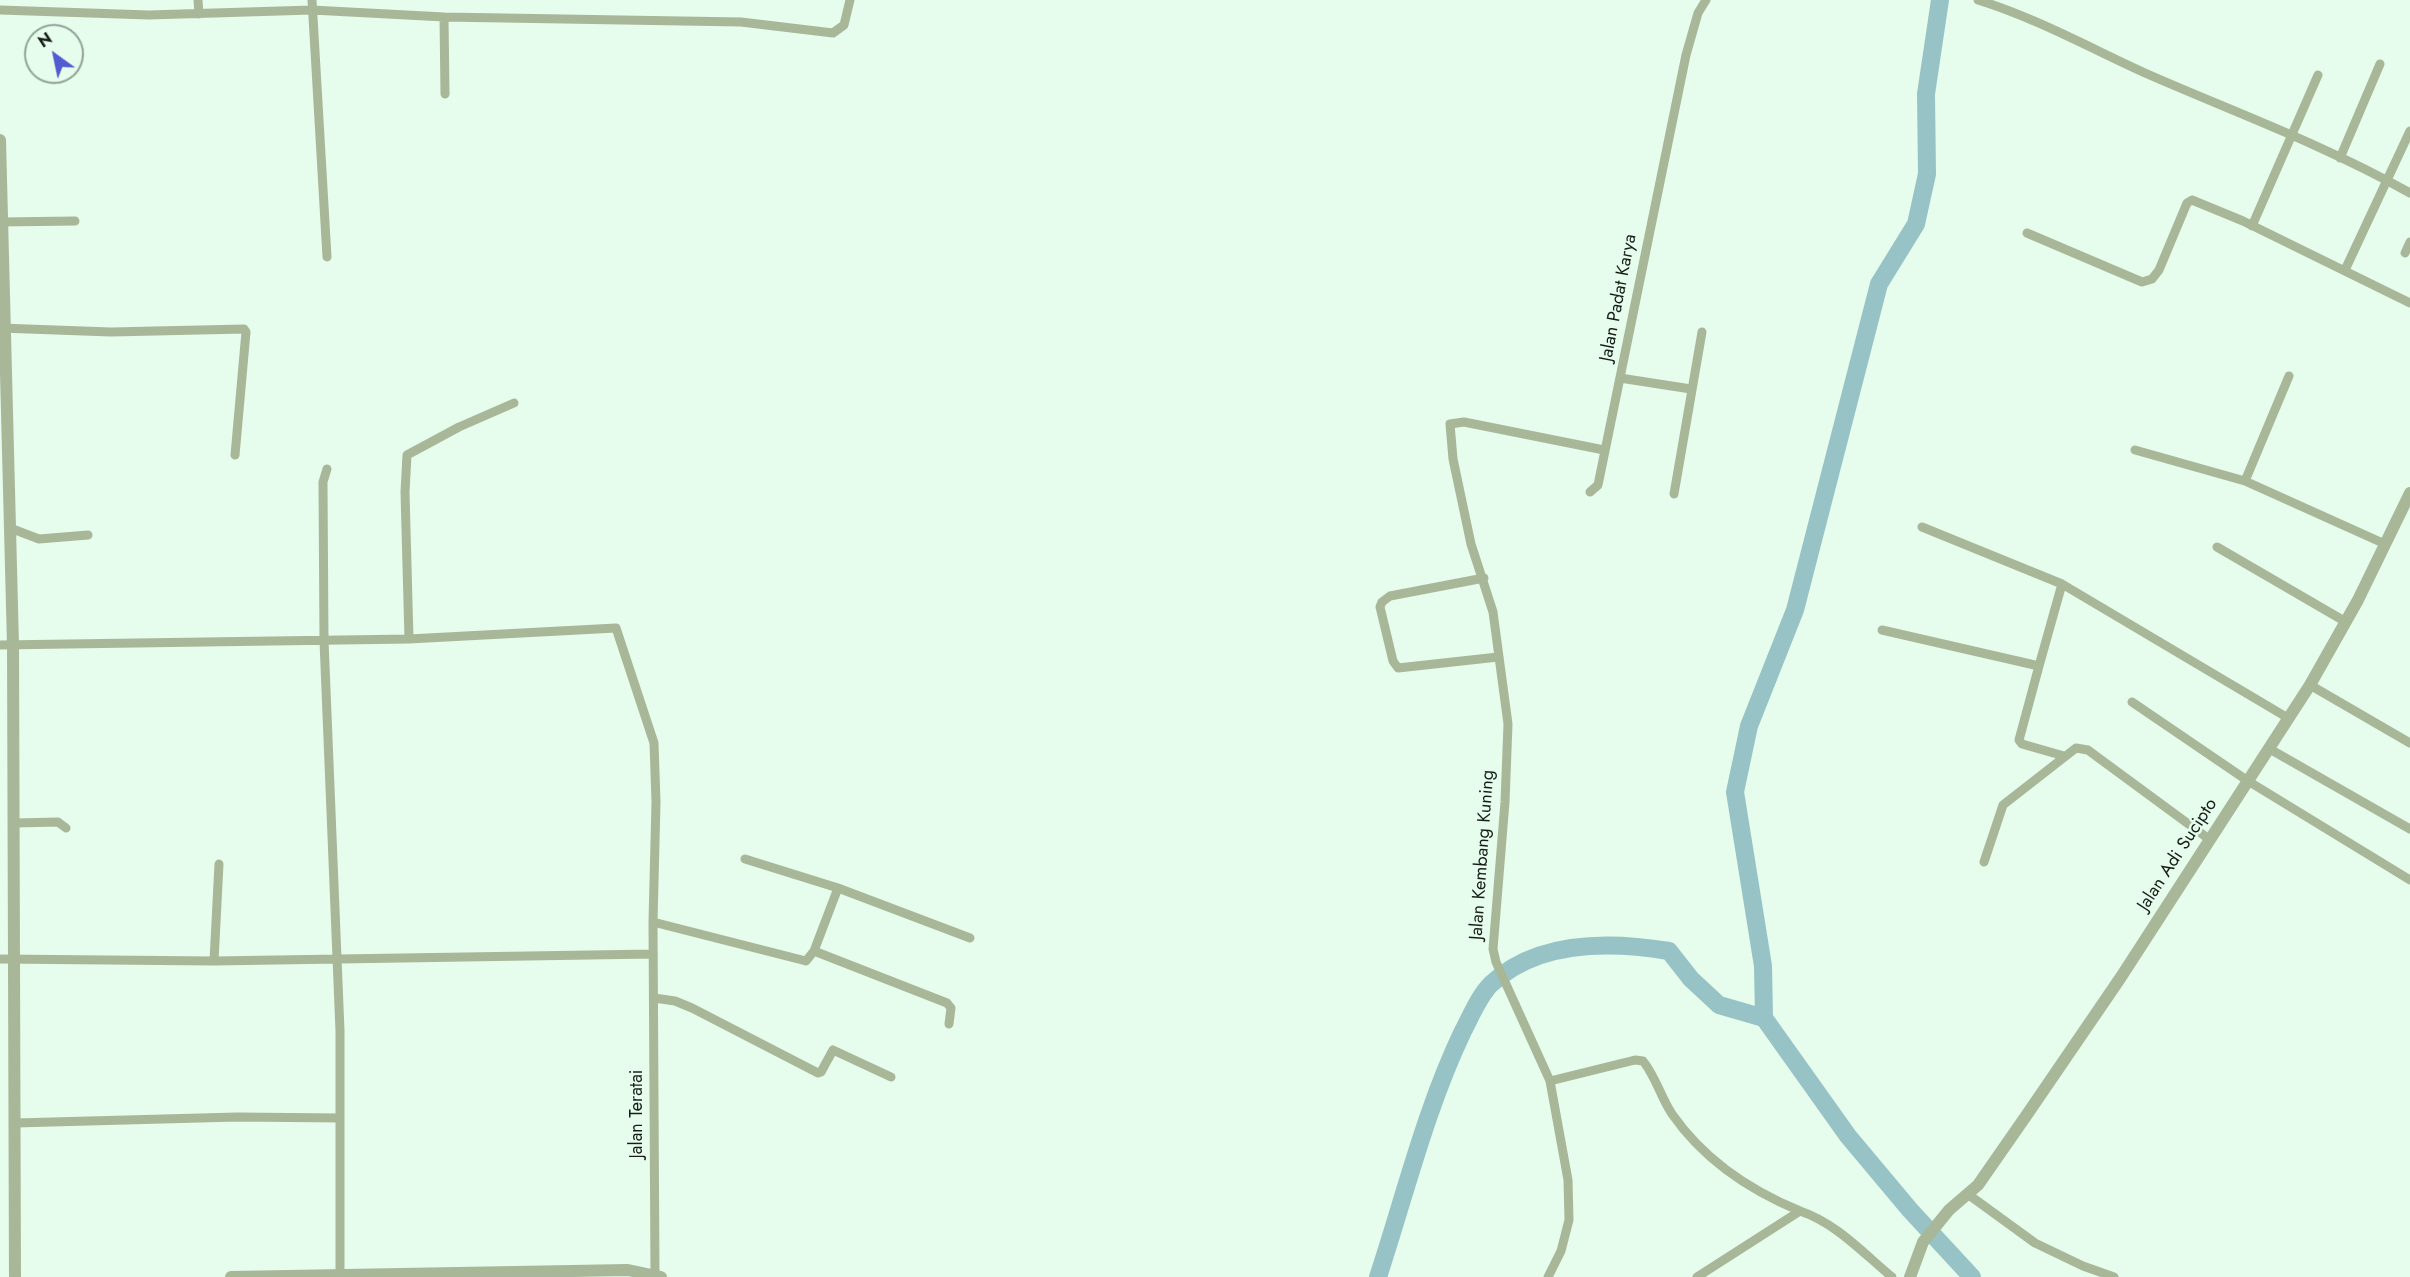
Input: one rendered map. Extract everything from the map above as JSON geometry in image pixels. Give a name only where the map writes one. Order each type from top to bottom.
[{"type":"street","points":[[198,0],[199,14]]},
{"type":"street","points":[[312,0],[327,257]]},
{"type":"street","points":[[0,10],[149,15],[312,10],[444,17],[741,22],[833,33],[844,25],[850,0]]},
{"type":"street","name":"Jalan Padat Karya","points":[[1590,492],[1598,485],[1686,55],[1698,13],[1706,0]]},
{"type":"street","points":[[1978,0],[2011,10],[2146,73],[2291,134],[2388,180],[2410,193]]},
{"type":"street","points":[[444,17],[445,94]]},
{"type":"street","points":[[2340,158],[2380,64]]},
{"type":"street","points":[[2252,226],[2318,75]]},
{"type":"street","points":[[2345,270],[2410,131]]},
{"type":"street","points":[[0,140],[2,328],[10,528],[6,645],[15,823],[15,1277]]},
{"type":"street","points":[[2027,233],[2142,282],[2152,279],[2159,270],[2189,201],[2196,201],[2345,270],[2410,303]]},
{"type":"street","points":[[2,222],[75,220]]},
{"type":"street","points":[[2405,253],[2410,242]]},
{"type":"street","points":[[2,328],[111,332],[244,329],[246,332],[244,379],[235,455]]},
{"type":"street","points":[[1674,494],[1702,332]]},
{"type":"street","points":[[2245,481],[2289,376]]},
{"type":"street","points":[[1620,378],[1691,389]]},
{"type":"street","points":[[6,645],[409,639],[405,492],[407,455],[459,427],[514,403]]},
{"type":"street","name":"Jalan Kembang Kuning","points":[[1548,1277],[1561,1251],[1569,1220],[1570,1193],[1550,1081],[1496,962],[1492,937],[1505,802],[1508,724],[1493,612],[1471,543],[1460,494],[1450,424],[1464,422],[1604,450]]},
{"type":"street","points":[[2135,450],[2245,481],[2385,544]]},
{"type":"street","points":[[327,469],[323,482],[324,641],[338,958],[340,1274]]},
{"type":"street","name":"Jalan Adi Sucipto","points":[[1910,1277],[1923,1242],[1944,1216],[1969,1195],[2121,977],[2310,685],[2346,622],[2410,493]]},
{"type":"street","points":[[1922,527],[2062,584],[2288,718]]},
{"type":"street","points":[[10,528],[39,539],[88,535]]},
{"type":"street","points":[[2217,547],[2346,622]]},
{"type":"street","points":[[1484,578],[1390,596],[1382,602],[1380,607],[1393,661],[1398,668],[1498,657]]},
{"type":"street","points":[[2062,584],[2019,740],[2022,744],[2064,756]]},
{"type":"street","name":"Jalan Teratai","points":[[409,639],[616,628],[654,743],[656,802],[653,954],[658,1276]]},
{"type":"street","points":[[1882,630],[2039,666]]},
{"type":"street","points":[[2310,685],[2410,743]]},
{"type":"street","points":[[2132,702],[2248,781],[2410,880]]},
{"type":"street","points":[[1984,862],[2003,806],[2076,748],[2088,750],[2209,839]]},
{"type":"street","points":[[2268,748],[2410,829]]},
{"type":"street","points":[[15,823],[52,822],[62,824],[66,828]]},
{"type":"street","points":[[745,859],[838,888],[970,938]]},
{"type":"street","points":[[214,961],[219,864]]},
{"type":"street","points":[[653,922],[803,962],[814,951],[838,888]]},
{"type":"street","points":[[814,951],[947,1003],[951,1008],[949,1023]]},
{"type":"street","points":[[0,959],[214,961],[653,954]]},
{"type":"street","points":[[654,998],[692,1008],[818,1073],[821,1072],[833,1050],[891,1077]]},
{"type":"street","points":[[1550,1081],[1635,1060],[1643,1061],[1672,1114],[1718,1163],[1741,1183],[1763,1196],[1812,1215],[1842,1235],[1892,1277]]},
{"type":"street","points":[[15,1123],[237,1117],[340,1118]]},
{"type":"street","points":[[1969,1195],[2035,1243],[2083,1266],[2114,1277]]},
{"type":"street","points":[[1696,1277],[1800,1211]]},
{"type":"street","points":[[231,1277],[340,1274],[474,1276],[628,1270],[658,1276]]},
{"type":"waterway","points":[[1940,0],[1926,94],[1927,174],[1916,224],[1879,284],[1795,610],[1749,726],[1735,792],[1763,966],[1764,1018],[1848,1136],[1910,1210],[1972,1277]]},
{"type":"waterway","points":[[1378,1277],[1427,1121],[1450,1060],[1483,994],[1491,984],[1510,970],[1530,959],[1575,947],[1599,945],[1669,951],[1691,979],[1719,1005],[1764,1018]]}]
